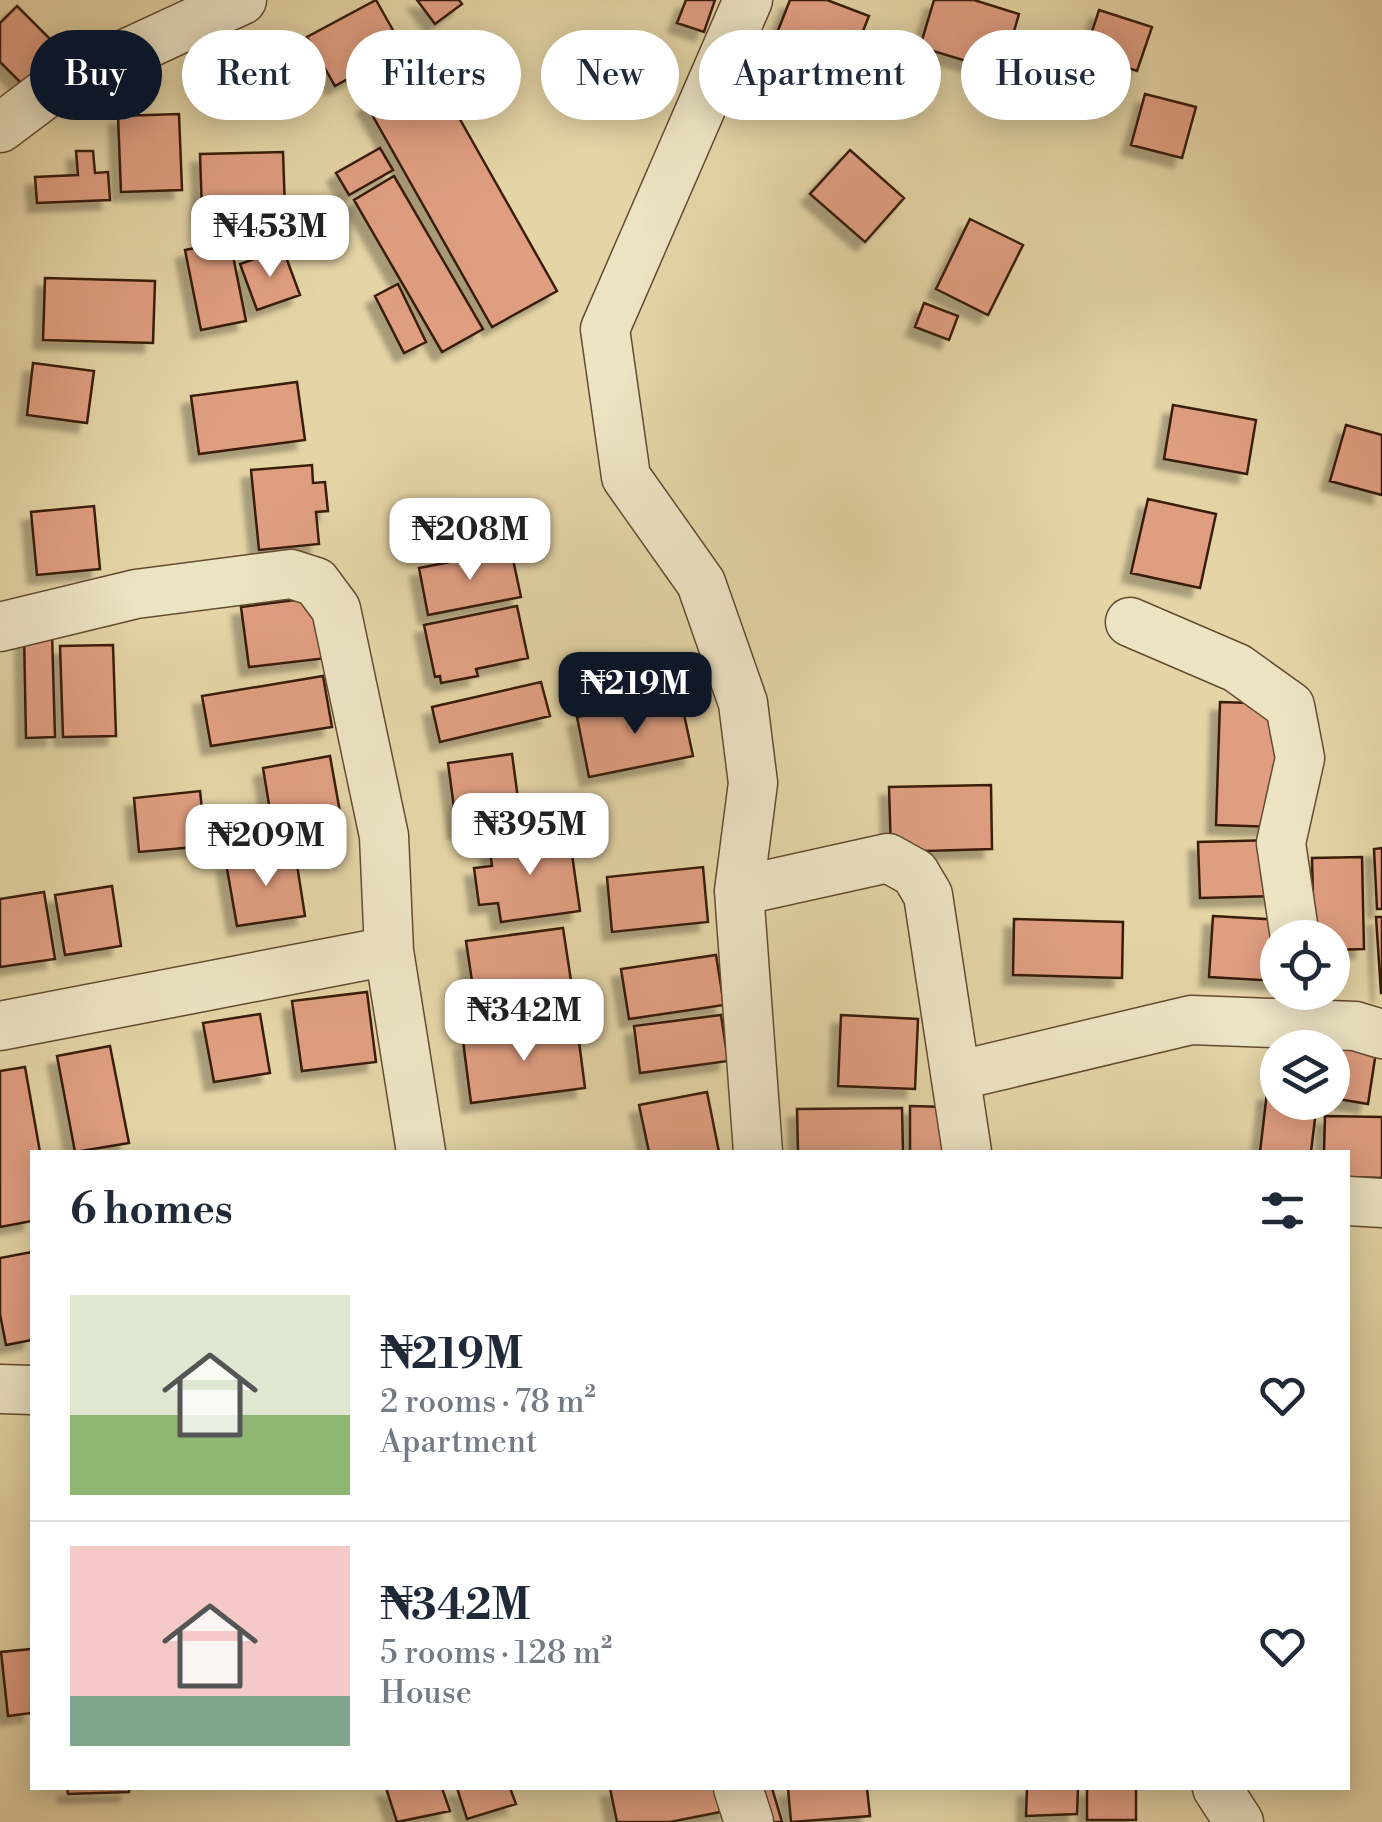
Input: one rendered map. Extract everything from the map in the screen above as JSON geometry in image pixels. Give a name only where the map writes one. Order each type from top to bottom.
[{"type":"street","points":[[0,128],[56,86],[242,0]]},
{"type":"street","points":[[748,0],[605,330],[626,477],[701,584],[742,703],[753,783],[739,891],[758,1150]]},
{"type":"street","points":[[0,626],[136,594],[292,574],[316,582],[336,610],[384,836],[389,952],[421,1150]]},
{"type":"street","points":[[1130,622],[1237,668],[1290,706],[1300,758],[1281,844],[1292,920]]},
{"type":"street","points":[[739,891],[888,858],[915,872],[928,895],[968,1150]]},
{"type":"street","points":[[0,1026],[389,952]]},
{"type":"street","points":[[956,1076],[1191,1020],[1355,1017]]},
{"type":"street","points":[[1350,1201],[1382,1203]]},
{"type":"street","points":[[0,1388],[30,1390]]},
{"type":"street","points":[[739,1790],[749,1822]]},
{"type":"street","points":[[1218,1790],[1239,1822]]},
{"type":"building","points":[[376,0],[393,30],[346,30],[346,80],[335,86],[326,70],[326,30],[320,30]]},
{"type":"building","points":[[417,0],[459,0],[462,4],[435,24]]},
{"type":"building","points":[[686,0],[715,0],[705,30],[677,23]]},
{"type":"building","points":[[790,0],[827,0],[869,16],[863,30],[778,30]]},
{"type":"building","points":[[934,0],[974,0],[1019,14],[1014,30],[961,30],[961,60],[941,53],[941,30],[925,30]]},
{"type":"building","points":[[17,6],[41,30],[30,30],[30,92],[0,62],[0,23]]},
{"type":"building","points":[[1099,10],[1152,27],[1137,71],[1131,69],[1131,30],[1092,30]]},
{"type":"building","points":[[1145,94],[1196,107],[1182,158],[1131,145]]},
{"type":"building","points":[[179,114],[182,190],[121,192],[118,120],[162,120],[162,115]]},
{"type":"building","points":[[375,120],[460,120],[557,291],[492,327]]},
{"type":"building","points":[[380,148],[393,170],[349,195],[336,173]]},
{"type":"building","points":[[850,150],[904,198],[865,242],[810,194]]},
{"type":"building","points":[[76,151],[93,151],[95,173],[108,172],[110,200],[37,203],[35,177],[78,175]]},
{"type":"building","points":[[283,152],[285,210],[202,212],[200,154]]},
{"type":"building","points":[[394,176],[483,329],[442,352],[354,200]]},
{"type":"building","points":[[970,219],[1023,245],[988,315],[936,289]]},
{"type":"building","points":[[230,241],[246,321],[201,330],[185,250]]},
{"type":"building","points":[[283,249],[300,295],[257,310],[240,264]]},
{"type":"building","points":[[45,278],[155,281],[153,343],[43,340]]},
{"type":"building","points":[[398,284],[426,342],[404,353],[375,296]]},
{"type":"building","points":[[924,303],[958,316],[949,340],[915,327]]},
{"type":"building","points":[[33,363],[94,371],[87,423],[27,415]]},
{"type":"building","points":[[297,382],[305,440],[199,454],[191,396]]},
{"type":"building","points":[[1173,405],[1256,420],[1247,474],[1164,459]]},
{"type":"building","points":[[1346,425],[1382,435],[1382,495],[1330,481]]},
{"type":"building","points":[[312,465],[313,483],[325,482],[328,511],[316,512],[319,544],[259,550],[251,470]]},
{"type":"building","points":[[1148,499],[1216,514],[1200,588],[1131,573]]},
{"type":"building","points":[[94,506],[100,569],[37,575],[31,512]]},
{"type":"building","points":[[511,550],[521,597],[428,615],[419,568]]},
{"type":"building","points":[[319,597],[327,658],[249,667],[241,607]]},
{"type":"building","points":[[517,606],[528,658],[476,669],[478,676],[441,683],[440,676],[435,677],[424,625]]},
{"type":"building","points":[[52,632],[55,737],[26,738],[24,633]]},
{"type":"building","points":[[113,645],[116,736],[63,737],[60,646]]},
{"type":"building","points":[[323,676],[332,727],[211,746],[202,696]]},
{"type":"building","points":[[541,682],[550,716],[440,742],[432,707]]},
{"type":"building","points":[[680,696],[693,756],[589,777],[577,717]]},
{"type":"building","points":[[1220,702],[1281,704],[1277,827],[1216,825]]},
{"type":"building","points":[[512,754],[521,821],[457,830],[448,763]]},
{"type":"building","points":[[330,756],[343,829],[275,841],[263,768]]},
{"type":"building","points":[[991,785],[992,849],[891,852],[889,787]]},
{"type":"building","points":[[200,791],[206,846],[139,852],[134,798]]},
{"type":"building","points":[[569,833],[580,911],[501,922],[498,903],[479,905],[474,868],[492,866],[489,844]]},
{"type":"building","points":[[1274,840],[1275,896],[1200,898],[1198,842]]},
{"type":"building","points":[[1382,848],[1382,909],[1377,909],[1374,849]]},
{"type":"building","points":[[295,852],[305,916],[237,926],[226,863]]},
{"type":"building","points":[[1362,857],[1364,949],[1350,949],[1350,920],[1314,920],[1312,858]]},
{"type":"building","points":[[703,867],[708,922],[612,932],[607,877]]},
{"type":"building","points":[[112,886],[121,946],[65,955],[55,895]]},
{"type":"building","points":[[44,892],[55,959],[0,967],[0,899]]},
{"type":"building","points":[[1213,916],[1282,920],[1260,920],[1260,980],[1209,977]]},
{"type":"building","points":[[1376,917],[1382,917],[1382,993],[1381,993]]},
{"type":"building","points":[[1014,919],[1123,922],[1122,978],[1013,975]]},
{"type":"building","points":[[563,928],[573,994],[476,1008],[466,941]]},
{"type":"building","points":[[716,955],[724,1005],[629,1019],[621,969]]},
{"type":"building","points":[[367,992],[376,1062],[302,1071],[292,1001]]},
{"type":"building","points":[[260,1014],[270,1073],[214,1082],[203,1023]]},
{"type":"building","points":[[721,1015],[728,1061],[640,1073],[634,1026]]},
{"type":"building","points":[[841,1015],[918,1019],[915,1089],[838,1086]]},
{"type":"building","points":[[577,1026],[585,1088],[471,1103],[463,1041]]},
{"type":"building","points":[[110,1046],[129,1143],[75,1150],[57,1056]]},
{"type":"building","points":[[1350,1048],[1376,1052],[1368,1104],[1350,1101]]},
{"type":"building","points":[[25,1067],[40,1150],[30,1150],[30,1221],[0,1227],[0,1071]]},
{"type":"building","points":[[707,1092],[719,1150],[649,1150],[639,1105]]},
{"type":"building","points":[[910,1106],[948,1107],[947,1150],[910,1150]]},
{"type":"building","points":[[902,1108],[903,1150],[798,1150],[797,1109]]},
{"type":"building","points":[[1382,1117],[1382,1178],[1350,1177],[1350,1150],[1324,1150],[1325,1120]]},
{"type":"building","points":[[1264,1120],[1315,1120],[1311,1150],[1260,1150]]},
{"type":"building","points":[[30,1252],[30,1340],[6,1345],[0,1314],[0,1258]]},
{"type":"building","points":[[30,1649],[30,1713],[8,1716],[1,1652]]},
{"type":"building","points":[[67,1790],[129,1790],[129,1792],[68,1794]]},
{"type":"building","points":[[387,1790],[443,1790],[450,1811],[397,1822]]},
{"type":"building","points":[[458,1790],[511,1790],[516,1804],[467,1819]]},
{"type":"building","points":[[610,1790],[725,1790],[730,1810],[670,1822],[617,1822]]},
{"type":"building","points":[[743,1790],[773,1790],[782,1822],[752,1822]]},
{"type":"building","points":[[788,1790],[867,1790],[870,1816],[791,1822]]},
{"type":"building","points":[[1027,1790],[1078,1790],[1077,1814],[1026,1816]]},
{"type":"building","points":[[1087,1790],[1136,1790],[1136,1820],[1087,1820]]}]
